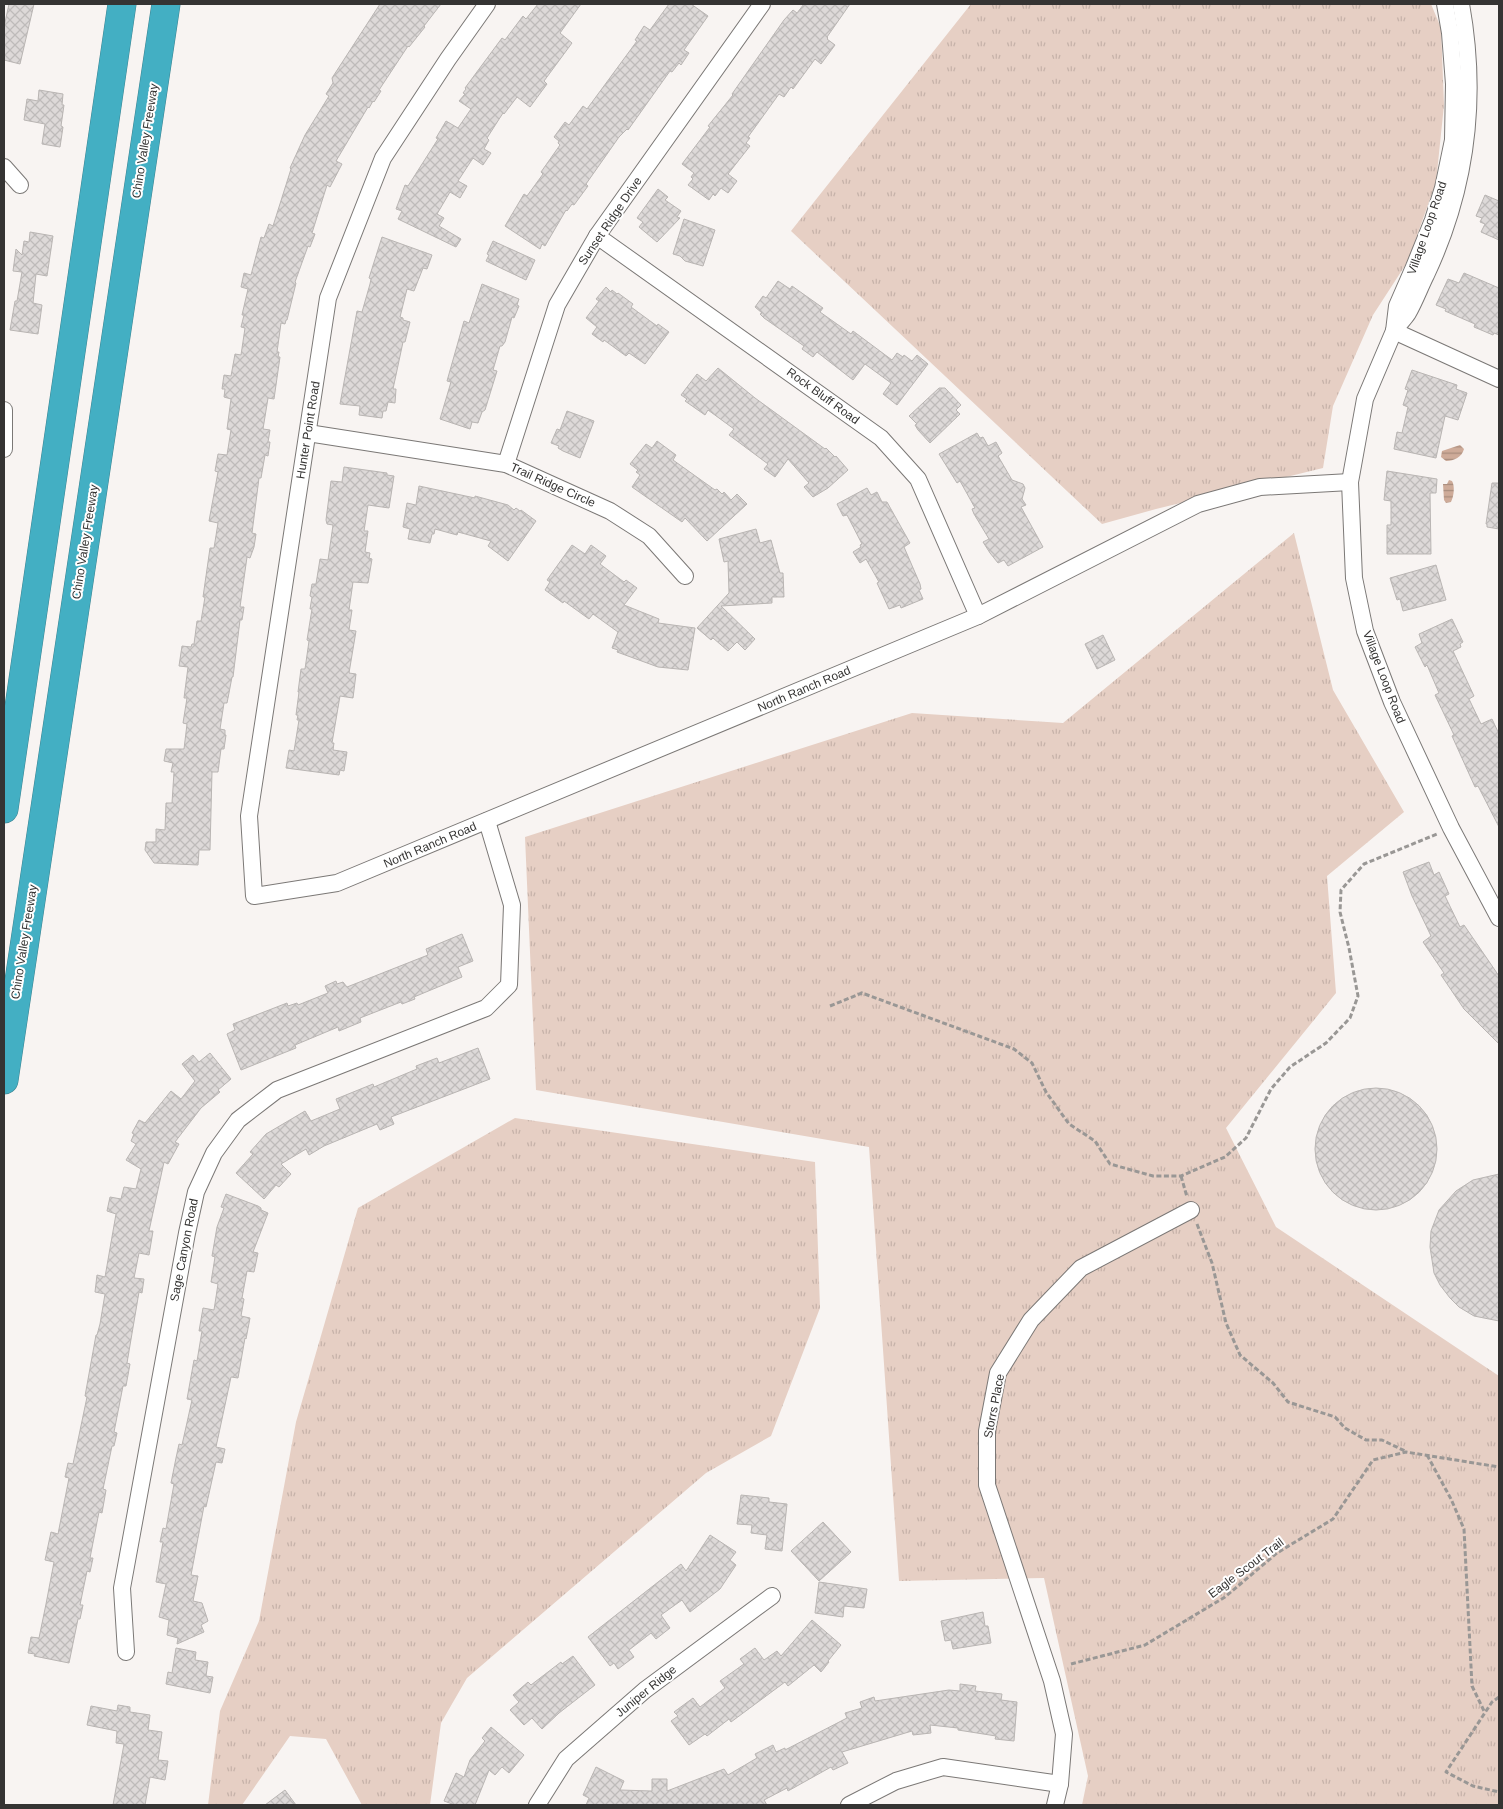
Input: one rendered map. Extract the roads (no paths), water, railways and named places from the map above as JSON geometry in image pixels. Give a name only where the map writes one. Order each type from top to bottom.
[{"type":"highway","points":[[4,809],[122,4]]},
{"type":"highway","name":"Chino Valley Freeway","points":[[4,1080],[166,4]]},
{"type":"street","name":"Hunter Point Road","points":[[254,896],[249,816],[328,298],[383,158],[448,58],[487,4]]},
{"type":"street","name":"Sunset Ridge Drive","points":[[506,464],[557,305],[598,236],[762,4]]},
{"type":"street","name":"Village Loop Road","points":[[1394,331],[1397,306],[1414,268],[1443,188],[1452,140],[1454,84],[1450,33],[1445,4]]},
{"type":"street","name":"Village Loop Road","points":[[1461,4],[1467,36],[1470,80],[1465,150],[1458,187],[1436,255],[1408,313],[1394,331],[1365,400],[1350,482],[1354,578],[1365,632],[1392,702],[1451,828],[1499,918]]},
{"type":"street","points":[[4,167],[20,185]]},
{"type":"street","name":"Rock Bluff Road","points":[[598,236],[881,438],[918,479],[978,616]]},
{"type":"street","points":[[1394,331],[1499,379]]},
{"type":"street","points":[[4,410],[4,449]]},
{"type":"street","name":"Trail Ridge Circle","points":[[308,433],[506,464],[610,511],[650,536],[685,576]]},
{"type":"street","name":"North Ranch Road","points":[[254,896],[337,884],[978,616],[1198,504],[1260,487],[1350,482]]},
{"type":"street","name":"Sage Canyon Road","points":[[126,1652],[122,1588],[196,1192],[214,1152],[238,1120],[277,1090],[486,1008],[509,986],[512,905],[487,821]]},
{"type":"street","name":"Storrs Place","points":[[1056,1805],[1060,1784],[1064,1734],[1052,1681],[987,1484],[987,1431],[998,1373],[1031,1320],[1081,1268],[1191,1210]]},
{"type":"street","name":"Juniper Ridge","points":[[537,1805],[566,1759],[645,1690],[772,1596]]},
{"type":"street","points":[[848,1805],[896,1781],[942,1767],[1060,1784]]}]
